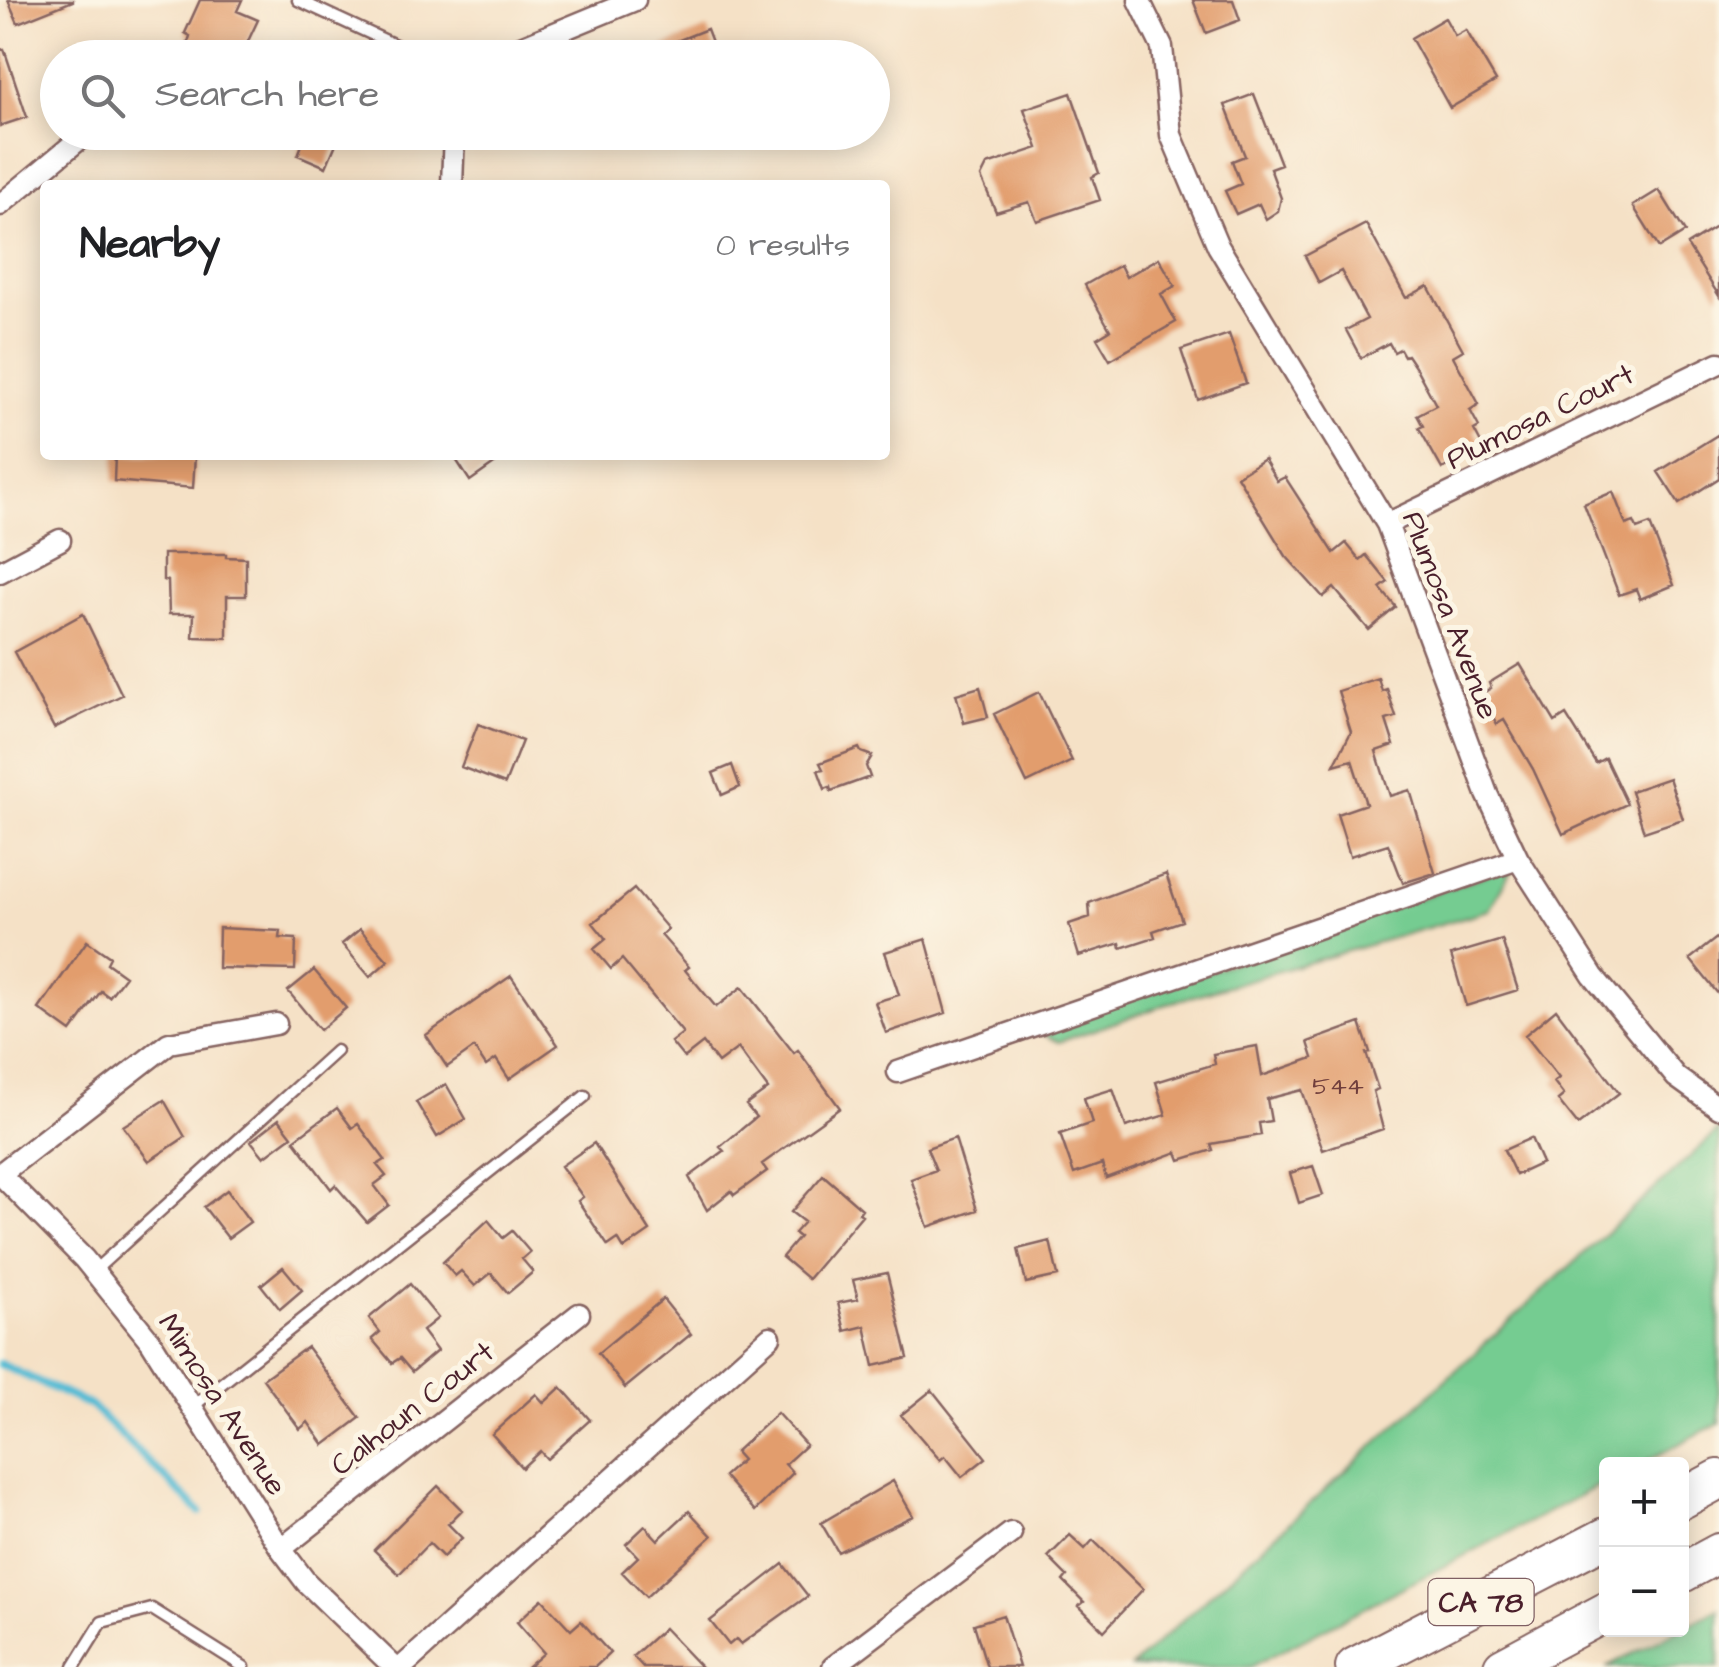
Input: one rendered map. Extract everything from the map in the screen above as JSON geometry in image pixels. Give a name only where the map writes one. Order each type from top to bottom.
[{"type":"highway","points":[[1689,1495],[1719,1480]]},
{"type":"highway","name":"CA 78","points":[[1355,1667],[1599,1542]]},
{"type":"highway","points":[[1689,1569],[1719,1553]]},
{"type":"highway","name":"CA 78","points":[[1502,1667],[1599,1616]]},
{"type":"street","points":[[536,40],[634,0]]},
{"type":"street","name":"Plumosa Avenue","points":[[1139,0],[1162,47],[1170,135],[1218,246],[1386,524],[1487,794],[1518,859],[1592,976],[1676,1078],[1719,1108]]},
{"type":"street","points":[[0,205],[66,150]]},
{"type":"street","points":[[452,180],[453,150]]},
{"type":"street","name":"Plumosa Court","points":[[1386,524],[1719,363]]},
{"type":"street","points":[[0,572],[60,540]]},
{"type":"street","points":[[898,1072],[1518,859]]},
{"type":"street","points":[[0,1174],[170,1043],[276,1024]]},
{"type":"street","name":"Mimosa Avenue","points":[[0,1174],[94,1271],[151,1342],[281,1549],[306,1582],[394,1667]]},
{"type":"street","name":"Calhoun Court","points":[[281,1549],[580,1314]]},
{"type":"street","points":[[402,1667],[770,1337]]},
{"type":"street","points":[[833,1667],[1010,1533]]},
{"type":"lane","points":[[298,0],[384,40]]},
{"type":"lane","points":[[94,1271],[336,1051]]},
{"type":"lane","points":[[191,1408],[585,1096]]},
{"type":"lane","points":[[74,1667],[102,1622],[152,1609],[244,1667]]},
{"type":"green space","points":[[1514,865],[1489,910],[1176,1001],[1059,1042],[1036,1031]]},
{"type":"green space","points":[[1719,1130],[1719,1423],[1654,1457],[1599,1457],[1599,1486],[1250,1667],[1131,1667]]},
{"type":"green space","points":[[1719,1609],[1719,1667],[1606,1667],[1664,1637],[1689,1637],[1689,1624]]},
{"type":"building","points":[[8,0],[73,0],[73,1],[18,23]]},
{"type":"building","points":[[200,0],[242,0],[237,11],[258,20],[249,40],[189,40],[190,36],[185,33]]},
{"type":"building","points":[[1193,0],[1233,0],[1240,20],[1206,33]]},
{"type":"building","points":[[1445,18],[1455,36],[1466,30],[1496,81],[1450,108],[1411,38]]},
{"type":"building","points":[[707,29],[711,40],[679,40]]},
{"type":"building","points":[[4,49],[27,117],[0,126],[0,50]]},
{"type":"building","points":[[1071,93],[1099,173],[1092,177],[1100,200],[1037,221],[1029,202],[996,212],[981,177],[987,165],[1038,148],[1024,109]]},
{"type":"building","points":[[1254,94],[1281,164],[1270,168],[1281,198],[1278,211],[1266,219],[1259,204],[1236,214],[1225,191],[1241,184],[1232,161],[1245,156],[1225,105]]},
{"type":"building","points":[[300,150],[333,150],[326,167],[298,155]]},
{"type":"building","points":[[1659,190],[1685,232],[1659,248],[1633,206]]},
{"type":"building","points":[[1366,224],[1406,298],[1428,286],[1463,350],[1453,356],[1479,404],[1470,410],[1483,447],[1442,469],[1419,428],[1423,426],[1417,415],[1436,405],[1417,370],[1407,355],[1400,349],[1394,352],[1389,343],[1361,358],[1346,330],[1367,319],[1341,271],[1319,283],[1305,256]]},
{"type":"building","points":[[1719,225],[1719,296],[1687,245]]},
{"type":"building","points":[[1159,258],[1175,286],[1161,294],[1176,322],[1110,360],[1097,338],[1110,330],[1085,285],[1120,265],[1126,277]]},
{"type":"building","points":[[1229,334],[1246,383],[1198,400],[1181,350]]},
{"type":"building","points":[[1719,434],[1719,478],[1679,504],[1658,472]]},
{"type":"building","points":[[1264,459],[1277,481],[1285,477],[1334,553],[1346,543],[1360,560],[1366,555],[1388,582],[1380,588],[1396,607],[1369,630],[1334,588],[1323,597],[1286,556],[1237,476]]},
{"type":"building","points":[[115,460],[195,460],[193,488],[114,481]]},
{"type":"building","points":[[456,460],[500,460],[470,481]]},
{"type":"building","points":[[1613,492],[1626,525],[1634,522],[1637,529],[1650,524],[1674,585],[1640,599],[1636,589],[1619,595],[1584,504]]},
{"type":"building","points":[[163,554],[226,554],[246,558],[246,596],[227,596],[227,638],[193,637],[194,614],[169,614]]},
{"type":"building","points":[[83,614],[122,695],[54,728],[14,652]]},
{"type":"building","points":[[1520,664],[1555,722],[1566,715],[1596,763],[1605,758],[1627,804],[1563,834],[1533,769],[1504,720],[1497,724],[1480,695],[1491,688],[1489,683]]},
{"type":"building","points":[[1378,678],[1382,691],[1387,689],[1396,717],[1386,720],[1394,745],[1376,751],[1390,796],[1410,790],[1435,873],[1403,883],[1388,844],[1350,856],[1337,814],[1366,804],[1352,760],[1334,765],[1351,732],[1338,691]]},
{"type":"building","points":[[980,687],[988,717],[964,723],[956,694]]},
{"type":"building","points":[[1039,692],[1072,761],[1027,783],[994,714]]},
{"type":"building","points":[[478,724],[522,741],[505,784],[461,767]]},
{"type":"building","points":[[859,748],[872,756],[866,766],[870,777],[831,791],[830,787],[825,789],[818,770],[823,769],[820,763]]},
{"type":"building","points":[[732,765],[740,787],[722,795],[713,773]]},
{"type":"building","points":[[1669,778],[1683,819],[1644,832],[1631,791]]},
{"type":"building","points":[[1166,874],[1182,921],[1153,931],[1155,937],[1079,956],[1069,924],[1090,917],[1089,903]]},
{"type":"building","points":[[634,889],[668,929],[661,935],[716,1007],[742,987],[794,1053],[798,1050],[840,1108],[762,1164],[767,1171],[707,1210],[689,1177],[724,1151],[720,1147],[756,1117],[746,1105],[768,1089],[738,1048],[718,1063],[703,1043],[684,1058],[671,1042],[683,1033],[622,959],[611,969],[594,949],[606,939],[593,923]]},
{"type":"building","points":[[219,928],[281,931],[280,938],[296,939],[295,970],[218,968]]},
{"type":"building","points":[[360,929],[388,961],[370,977],[342,944]]},
{"type":"building","points":[[1719,936],[1719,995],[1690,959]]},
{"type":"building","points":[[926,939],[946,1013],[886,1033],[875,1002],[899,995],[885,952]]},
{"type":"building","points":[[1502,940],[1518,990],[1466,1006],[1451,955]]},
{"type":"building","points":[[87,941],[110,957],[107,963],[125,976],[109,997],[101,991],[71,1032],[39,1009]]},
{"type":"building","points":[[314,970],[346,1008],[320,1030],[288,991]]},
{"type":"building","points":[[511,976],[558,1045],[509,1079],[496,1059],[486,1066],[474,1048],[447,1067],[426,1035]]},
{"type":"building","points":[[1556,1009],[1619,1093],[1578,1125],[1558,1100],[1564,1095],[1554,1082],[1559,1078],[1525,1035]]},
{"type":"building","points":[[1360,1023],[1370,1052],[1366,1053],[1378,1089],[1373,1091],[1383,1129],[1323,1150],[1302,1090],[1267,1099],[1271,1121],[1259,1123],[1261,1135],[1211,1144],[1213,1150],[1180,1160],[1177,1152],[1106,1178],[1102,1164],[1074,1174],[1060,1134],[1092,1123],[1084,1098],[1113,1089],[1126,1127],[1166,1115],[1156,1082],[1215,1064],[1213,1054],[1257,1046],[1262,1076],[1313,1058],[1308,1042]]},
{"type":"building","points":[[446,1084],[466,1119],[437,1137],[416,1102]]},
{"type":"building","points":[[164,1100],[185,1137],[149,1161],[123,1126]]},
{"type":"building","points":[[337,1108],[352,1128],[358,1124],[385,1160],[377,1165],[386,1176],[374,1185],[389,1205],[367,1222],[335,1185],[331,1189],[294,1140]]},
{"type":"building","points":[[279,1119],[292,1136],[264,1157],[251,1141]]},
{"type":"building","points":[[955,1138],[977,1210],[928,1227],[911,1179],[936,1170],[927,1148]]},
{"type":"building","points":[[1531,1138],[1542,1163],[1516,1175],[1504,1150]]},
{"type":"building","points":[[594,1143],[650,1231],[624,1249],[618,1239],[608,1246],[578,1201],[583,1197],[561,1166]]},
{"type":"building","points":[[1313,1166],[1323,1195],[1299,1203],[1290,1173]]},
{"type":"building","points":[[823,1175],[862,1209],[862,1215],[808,1279],[782,1257],[799,1237],[794,1233],[804,1222],[791,1212]]},
{"type":"building","points":[[227,1190],[250,1222],[228,1238],[204,1207]]},
{"type":"building","points":[[488,1220],[503,1238],[512,1231],[530,1252],[522,1259],[533,1272],[508,1293],[491,1273],[475,1286],[461,1271],[455,1276],[443,1262]]},
{"type":"building","points":[[1050,1241],[1058,1276],[1026,1283],[1018,1249]]},
{"type":"building","points":[[283,1267],[302,1290],[280,1309],[261,1285]]},
{"type":"building","points":[[887,1273],[908,1358],[874,1366],[865,1326],[845,1331],[838,1303],[858,1299],[853,1280]]},
{"type":"building","points":[[410,1284],[438,1318],[422,1331],[437,1351],[412,1372],[400,1358],[392,1363],[372,1339],[380,1332],[369,1318]]},
{"type":"building","points":[[663,1299],[691,1334],[625,1388],[598,1353]]},
{"type":"building","points":[[307,1347],[360,1418],[324,1445],[308,1422],[300,1429],[263,1379]]},
{"type":"building","points":[[561,1387],[590,1420],[547,1459],[540,1451],[522,1468],[492,1434],[536,1394],[544,1403]]},
{"type":"building","points":[[932,1390],[986,1458],[962,1477],[945,1456],[940,1460],[901,1415]]},
{"type":"building","points":[[777,1413],[806,1445],[785,1464],[793,1473],[755,1511],[724,1476],[742,1460],[735,1452]]},
{"type":"building","points":[[893,1481],[913,1516],[838,1552],[821,1523]]},
{"type":"building","points":[[438,1486],[462,1510],[448,1524],[462,1538],[443,1557],[429,1543],[399,1574],[374,1550]]},
{"type":"building","points":[[689,1511],[712,1536],[646,1597],[622,1572],[638,1557],[626,1544],[645,1526],[658,1540]]},
{"type":"building","points":[[1070,1535],[1085,1549],[1093,1540],[1143,1589],[1104,1631],[1079,1606],[1084,1602],[1063,1581],[1067,1576],[1048,1557]]},
{"type":"building","points":[[783,1564],[808,1596],[741,1644],[736,1639],[729,1645],[710,1621]]},
{"type":"building","points":[[542,1599],[571,1630],[581,1621],[610,1653],[595,1667],[528,1667],[544,1653],[517,1622]]},
{"type":"building","points":[[1003,1615],[1019,1667],[987,1667],[974,1624]]},
{"type":"building","points":[[664,1628],[701,1667],[643,1667],[633,1656]]},
{"type":"waterway","points":[[0,1364],[91,1406],[200,1512]]}]
